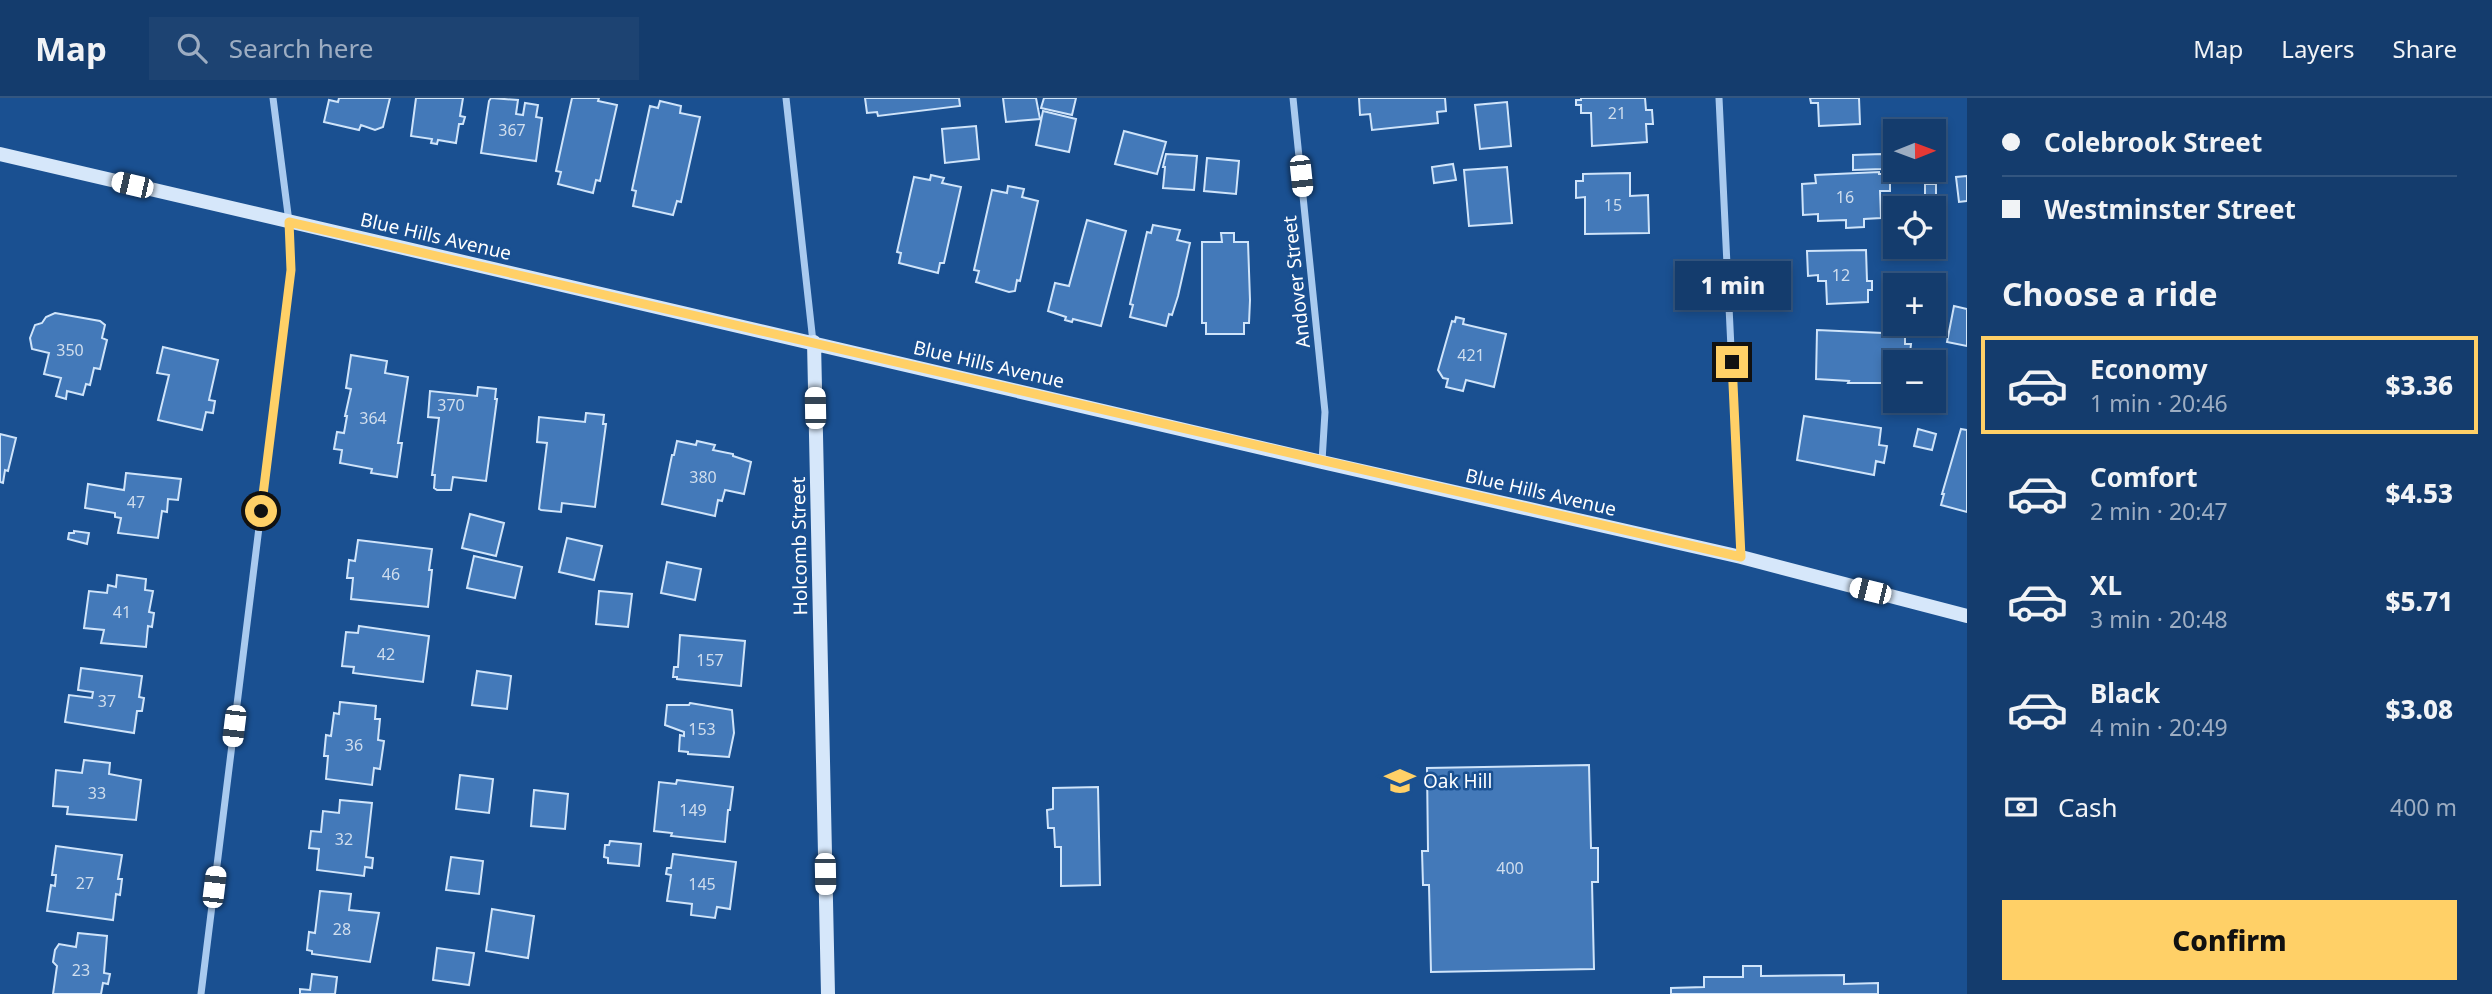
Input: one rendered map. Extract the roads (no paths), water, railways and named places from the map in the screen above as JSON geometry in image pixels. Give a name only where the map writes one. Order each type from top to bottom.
[{"type":"main road","name":"Blue Hills Avenue","points":[[0,154],[1741,557],[1967,616]]},
{"type":"main road","name":"Holcomb Street","points":[[814,342],[828,994]]},
{"type":"street","points":[[201,994],[291,270],[289,222],[273,98]]},
{"type":"street","name":"Holcomb Street","points":[[786,98],[814,342]]},
{"type":"street","name":"Andover Street","points":[[1293,98],[1325,412],[1322,462]]},
{"type":"street","points":[[1719,98],[1741,557]]},
{"type":"place","name":"Oak Hill","points":[[1400,781]]}]
